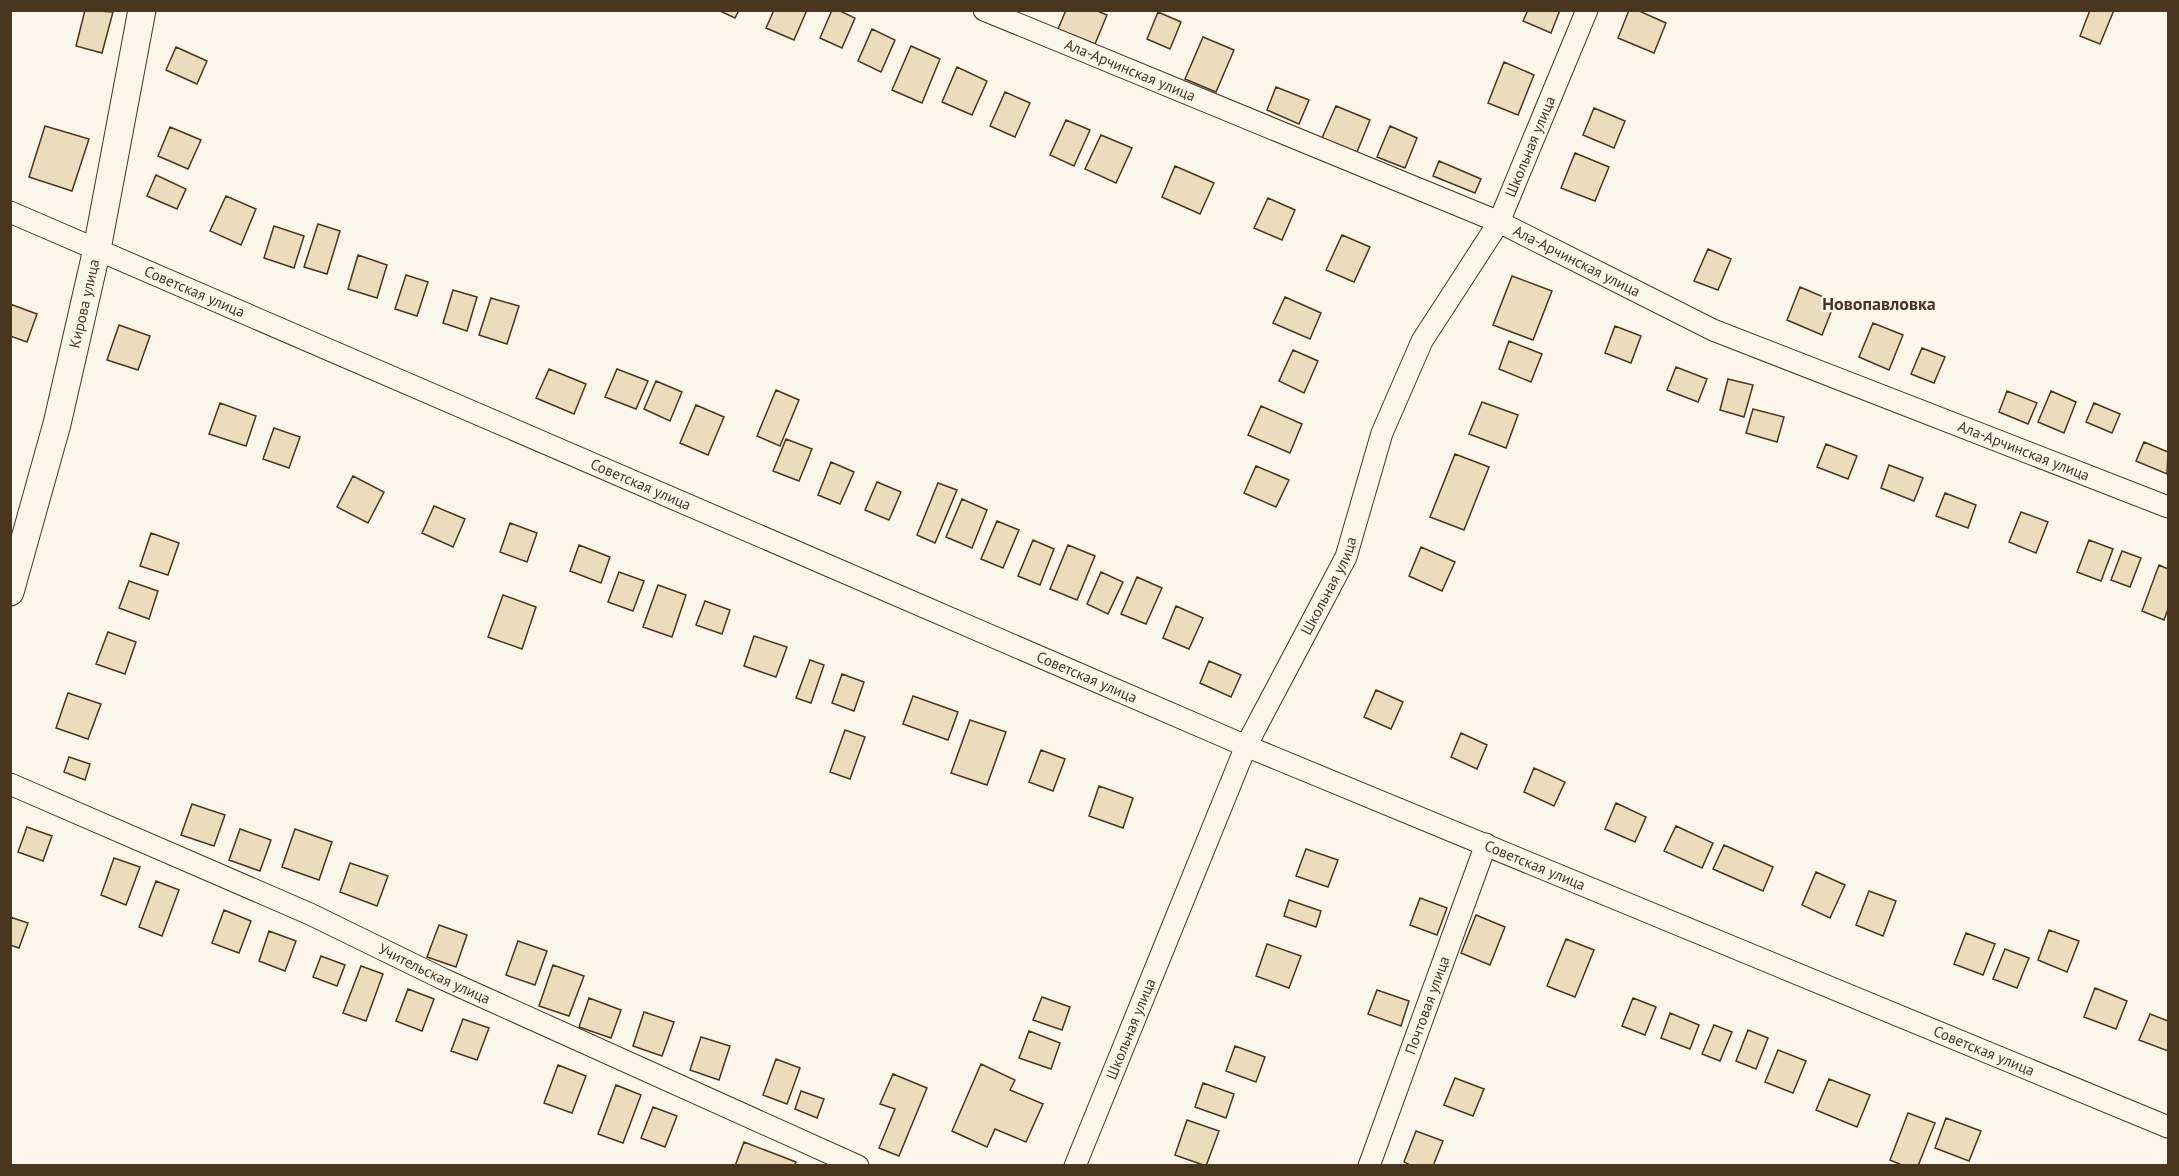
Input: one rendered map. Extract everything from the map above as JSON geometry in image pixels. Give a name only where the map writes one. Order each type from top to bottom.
[{"type":"street","name":"Кирова улица","points":[[10,592],[57,424],[97,249],[142,10]]},
{"type":"street","name":"Ала-Арчинская улица","points":[[984,10],[1499,222],[1713,330],[2169,507]]},
{"type":"street","name":"Школьная улица","points":[[1076,1166],[1246,746],[1346,557],[1382,433],[1422,341],[1499,222],[1587,10]]},
{"type":"street","name":"Советская улица","points":[[10,212],[1246,746],[2169,1127]]},
{"type":"street","name":"Учительская улица","points":[[10,784],[310,914],[443,979],[858,1166]]},
{"type":"street","name":"Почтовая улица","points":[[1369,1166],[1486,844]]},
{"type":"building","points":[[85,10],[113,12],[102,53],[76,46]]},
{"type":"building","points":[[718,10],[739,10],[735,18]]},
{"type":"building","points":[[774,10],[807,10],[794,40],[766,28]]},
{"type":"building","points":[[832,10],[838,10],[855,18],[842,48],[820,38]]},
{"type":"building","points":[[1066,10],[1095,10],[1107,15],[1095,44],[1058,29]]},
{"type":"building","points":[[1528,10],[1560,10],[1551,33],[1523,21]]},
{"type":"building","points":[[1629,10],[1637,10],[1666,23],[1654,53],[1618,38]]},
{"type":"building","points":[[2090,10],[2114,10],[2100,44],[2080,36]]},
{"type":"building","points":[[1158,12],[1181,22],[1170,49],[1147,39]]},
{"type":"building","points":[[872,29],[895,40],[881,72],[858,61]]},
{"type":"building","points":[[1203,37],[1234,50],[1216,92],[1185,79]]},
{"type":"building","points":[[911,46],[940,59],[922,103],[892,90]]},
{"type":"building","points":[[176,47],[207,61],[197,84],[166,70]]},
{"type":"building","points":[[1504,62],[1534,75],[1518,115],[1488,103]]},
{"type":"building","points":[[957,67],[987,81],[972,115],[942,102]]},
{"type":"building","points":[[1276,87],[1309,100],[1299,124],[1267,110]]},
{"type":"building","points":[[1005,92],[1030,103],[1015,137],[990,126]]},
{"type":"building","points":[[1336,106],[1370,120],[1357,152],[1322,138]]},
{"type":"building","points":[[1594,108],[1625,121],[1614,148],[1583,135]]},
{"type":"building","points":[[1066,120],[1090,130],[1074,166],[1050,155]]},
{"type":"building","points":[[45,126],[89,139],[72,191],[29,177]]},
{"type":"building","points":[[1390,126],[1417,138],[1405,168],[1377,157]]},
{"type":"building","points":[[170,127],[201,140],[188,169],[158,156]]},
{"type":"building","points":[[1101,135],[1132,148],[1116,183],[1085,169]]},
{"type":"building","points":[[1575,153],[1609,167],[1595,201],[1561,188]]},
{"type":"building","points":[[1439,161],[1481,179],[1475,193],[1433,176]]},
{"type":"building","points":[[1175,166],[1214,183],[1200,214],[1162,197]]},
{"type":"building","points":[[156,175],[186,189],[177,209],[147,196]]},
{"type":"building","points":[[226,196],[256,209],[241,245],[210,231]]},
{"type":"building","points":[[1268,198],[1295,210],[1282,240],[1254,228]]},
{"type":"building","points":[[318,224],[340,231],[327,274],[304,267]]},
{"type":"building","points":[[274,226],[304,236],[294,268],[264,258]]},
{"type":"building","points":[[1342,235],[1370,247],[1354,282],[1326,270]]},
{"type":"building","points":[[1708,249],[1731,259],[1718,290],[1694,281]]},
{"type":"building","points":[[358,255],[387,265],[377,298],[348,289]]},
{"type":"building","points":[[406,275],[428,282],[417,316],[395,309]]},
{"type":"building","points":[[1512,276],[1552,291],[1533,340],[1493,325]]},
{"type":"building","points":[[1800,287],[1835,302],[1822,335],[1787,320]]},
{"type":"building","points":[[453,290],[477,297],[467,331],[443,323]]},
{"type":"building","points":[[1285,297],[1321,313],[1310,339],[1273,323]]},
{"type":"building","points":[[491,298],[519,306],[507,344],[479,335]]},
{"type":"building","points":[[10,304],[37,314],[27,342],[10,336]]},
{"type":"building","points":[[1873,323],[1903,335],[1889,370],[1859,357]]},
{"type":"building","points":[[119,325],[150,336],[138,370],[107,360]]},
{"type":"building","points":[[1615,326],[1641,336],[1631,363],[1605,353]]},
{"type":"building","points":[[1509,341],[1542,354],[1531,382],[1499,369]]},
{"type":"building","points":[[1922,348],[1945,357],[1934,383],[1911,374]]},
{"type":"building","points":[[1293,350],[1318,361],[1304,393],[1279,381]]},
{"type":"building","points":[[1676,367],[1707,379],[1698,402],[1667,390]]},
{"type":"building","points":[[549,369],[586,384],[574,414],[536,398]]},
{"type":"building","points":[[617,369],[648,381],[636,409],[605,397]]},
{"type":"building","points":[[1728,379],[1753,385],[1744,417],[1720,410]]},
{"type":"building","points":[[656,381],[682,392],[670,421],[644,409]]},
{"type":"building","points":[[776,390],[799,400],[780,446],[757,436]]},
{"type":"building","points":[[2007,391],[2037,403],[2028,424],[1999,412]]},
{"type":"building","points":[[2051,391],[2076,402],[2064,433],[2038,422]]},
{"type":"building","points":[[1482,402],[1518,415],[1506,448],[1469,434]]},
{"type":"building","points":[[220,403],[256,416],[246,446],[209,434]]},
{"type":"building","points":[[2094,403],[2120,414],[2112,433],[2086,422]]},
{"type":"building","points":[[696,405],[724,417],[708,455],[680,443]]},
{"type":"building","points":[[1261,406],[1302,424],[1290,453],[1248,435]]},
{"type":"building","points":[[1753,409],[1784,417],[1777,442],[1746,433]]},
{"type":"building","points":[[274,428],[300,437],[289,468],[263,459]]},
{"type":"building","points":[[786,439],[812,449],[799,481],[773,471]]},
{"type":"building","points":[[2144,442],[2168,452],[2167,474],[2136,461]]},
{"type":"building","points":[[1826,444],[1857,456],[1848,479],[1817,467]]},
{"type":"building","points":[[1455,454],[1489,467],[1464,530],[1430,517]]},
{"type":"building","points":[[831,462],[854,472],[840,504],[818,495]]},
{"type":"building","points":[[1889,465],[1923,478],[1914,501],[1881,488]]},
{"type":"building","points":[[1256,466],[1289,480],[1276,507],[1244,493]]},
{"type":"building","points":[[353,476],[384,492],[368,523],[337,507]]},
{"type":"building","points":[[877,482],[901,492],[889,520],[865,510]]},
{"type":"building","points":[[938,483],[957,490],[935,543],[917,535]]},
{"type":"building","points":[[1945,493],[1976,505],[1968,528],[1936,516]]},
{"type":"building","points":[[962,499],[987,510],[972,548],[946,537]]},
{"type":"building","points":[[434,506],[465,519],[453,547],[422,533]]},
{"type":"building","points":[[2021,512],[2048,522],[2036,553],[2009,542]]},
{"type":"building","points":[[997,521],[1019,530],[1003,568],[981,559]]},
{"type":"building","points":[[510,523],[537,533],[527,562],[500,552]]},
{"type":"building","points":[[151,533],[179,543],[168,575],[140,566]]},
{"type":"building","points":[[1033,540],[1054,549],[1040,585],[1018,576]]},
{"type":"building","points":[[2089,540],[2113,549],[2101,581],[2077,572]]},
{"type":"building","points":[[579,545],[610,557],[601,583],[570,571]]},
{"type":"building","points":[[1068,545],[1095,556],[1077,600],[1050,589]]},
{"type":"building","points":[[1421,547],[1455,562],[1442,591],[1409,576]]},
{"type":"building","points":[[2122,551],[2141,558],[2130,587],[2111,580]]},
{"type":"building","points":[[2159,565],[2168,569],[2168,609],[2164,620],[2142,611]]},
{"type":"building","points":[[619,572],[644,581],[633,611],[608,602]]},
{"type":"building","points":[[1101,572],[1123,582],[1108,614],[1087,604]]},
{"type":"building","points":[[1137,577],[1162,588],[1146,624],[1121,614]]},
{"type":"building","points":[[129,581],[158,591],[149,619],[119,608]]},
{"type":"building","points":[[658,585],[686,595],[672,637],[643,627]]},
{"type":"building","points":[[503,595],[536,607],[522,649],[488,637]]},
{"type":"building","points":[[705,601],[730,610],[722,634],[696,625]]},
{"type":"building","points":[[1176,606],[1203,618],[1189,649],[1163,638]]},
{"type":"building","points":[[108,632],[136,642],[125,674],[96,664]]},
{"type":"building","points":[[754,636],[787,647],[776,677],[744,666]]},
{"type":"building","points":[[810,660],[824,665],[811,703],[796,698]]},
{"type":"building","points":[[1209,661],[1241,675],[1231,697],[1200,683]]},
{"type":"building","points":[[842,674],[864,682],[854,711],[832,703]]},
{"type":"building","points":[[1376,690],[1403,702],[1391,729],[1364,717]]},
{"type":"building","points":[[68,693],[101,704],[88,739],[56,728]]},
{"type":"building","points":[[913,696],[958,712],[948,740],[903,724]]},
{"type":"building","points":[[970,720],[1006,732],[987,785],[951,773]]},
{"type":"building","points":[[845,730],[865,737],[850,779],[830,772]]},
{"type":"building","points":[[1461,733],[1487,745],[1477,769],[1451,757]]},
{"type":"building","points":[[1041,750],[1065,759],[1053,791],[1029,782]]},
{"type":"building","points":[[69,757],[90,764],[85,780],[64,772]]},
{"type":"building","points":[[1534,768],[1565,782],[1554,806],[1524,792]]},
{"type":"building","points":[[1099,786],[1133,798],[1123,828],[1089,816]]},
{"type":"building","points":[[1616,803],[1646,817],[1635,842],[1605,829]]},
{"type":"building","points":[[192,804],[225,815],[214,846],[181,835]]},
{"type":"building","points":[[1676,826],[1713,843],[1702,868],[1664,851]]},
{"type":"building","points":[[27,827],[52,836],[43,861],[18,852]]},
{"type":"building","points":[[240,829],[271,840],[260,871],[229,860]]},
{"type":"building","points":[[295,829],[332,842],[319,880],[282,867]]},
{"type":"building","points":[[1724,845],[1773,867],[1763,891],[1713,869]]},
{"type":"building","points":[[1306,849],[1338,860],[1328,887],[1296,876]]},
{"type":"building","points":[[114,858],[140,867],[126,905],[101,895]]},
{"type":"building","points":[[350,863],[388,876],[377,906],[340,892]]},
{"type":"building","points":[[1816,872],[1845,885],[1830,918],[1802,905]]},
{"type":"building","points":[[156,881],[179,890],[162,936],[139,927]]},
{"type":"building","points":[[1869,891],[1896,901],[1883,936],[1856,925]]},
{"type":"building","points":[[1420,898],[1447,908],[1437,935],[1410,925]]},
{"type":"building","points":[[1289,900],[1321,911],[1316,927],[1284,916]]},
{"type":"building","points":[[224,910],[251,921],[239,953],[212,943]]},
{"type":"building","points":[[1476,915],[1505,927],[1490,965],[1461,953]]},
{"type":"building","points":[[10,917],[28,923],[19,948],[10,945]]},
{"type":"building","points":[[439,925],[467,935],[456,967],[427,957]]},
{"type":"building","points":[[2049,930],[2079,941],[2067,972],[2038,960]]},
{"type":"building","points":[[269,931],[296,941],[285,971],[259,961]]},
{"type":"building","points":[[1966,933],[1995,944],[1983,975],[1954,964]]},
{"type":"building","points":[[1566,939],[1594,950],[1575,997],[1547,986]]},
{"type":"building","points":[[518,941],[547,951],[535,985],[506,975]]},
{"type":"building","points":[[1267,944],[1301,956],[1289,988],[1256,976]]},
{"type":"building","points":[[2005,949],[2029,958],[2017,988],[1993,979]]},
{"type":"building","points":[[321,956],[345,965],[337,986],[313,977]]},
{"type":"building","points":[[553,965],[584,976],[569,1016],[539,1006]]},
{"type":"building","points":[[361,966],[383,974],[366,1021],[343,1013]]},
{"type":"building","points":[[2095,988],[2127,1001],[2116,1029],[2084,1017]]},
{"type":"building","points":[[408,989],[434,999],[422,1031],[396,1021]]},
{"type":"building","points":[[1377,990],[1409,1001],[1401,1026],[1368,1014]]},
{"type":"building","points":[[1042,997],[1070,1007],[1062,1030],[1033,1020]]},
{"type":"building","points":[[589,998],[621,1010],[611,1038],[579,1027]]},
{"type":"building","points":[[1633,998],[1656,1007],[1645,1035],[1622,1026]]},
{"type":"building","points":[[644,1012],[674,1022],[662,1056],[633,1046]]},
{"type":"building","points":[[1670,1013],[1699,1025],[1690,1049],[1661,1038]]},
{"type":"building","points":[[2150,1014],[2168,1021],[2168,1051],[2139,1040]]},
{"type":"building","points":[[463,1019],[489,1028],[477,1060],[451,1051]]},
{"type":"building","points":[[1714,1025],[1732,1032],[1720,1061],[1702,1054]]},
{"type":"building","points":[[1748,1030],[1768,1038],[1756,1069],[1736,1061]]},
{"type":"building","points":[[1029,1031],[1060,1043],[1051,1069],[1019,1058]]},
{"type":"building","points":[[701,1037],[730,1046],[719,1080],[690,1070]]},
{"type":"building","points":[[1235,1046],[1265,1057],[1256,1082],[1226,1071]]},
{"type":"building","points":[[1778,1050],[1806,1061],[1793,1093],[1765,1082]]},
{"type":"building","points":[[776,1059],[800,1068],[787,1104],[763,1095]]},
{"type":"building","points":[[981,1064],[1015,1080],[1010,1090],[1043,1104],[1026,1142],[995,1129],[987,1147],[952,1131]]},
{"type":"building","points":[[558,1065],[586,1076],[572,1113],[544,1103]]},
{"type":"building","points":[[893,1074],[927,1088],[899,1156],[879,1148],[895,1109],[880,1104]]},
{"type":"building","points":[[1455,1078],[1484,1089],[1473,1116],[1444,1105]]},
{"type":"building","points":[[1829,1079],[1870,1095],[1857,1127],[1816,1110]]},
{"type":"building","points":[[1203,1083],[1234,1094],[1226,1118],[1195,1107]]},
{"type":"building","points":[[616,1085],[641,1095],[623,1143],[598,1134]]},
{"type":"building","points":[[801,1091],[824,1099],[817,1118],[795,1109]]},
{"type":"building","points":[[653,1107],[677,1116],[665,1147],[641,1138]]},
{"type":"building","points":[[1908,1113],[1935,1123],[1918,1166],[1904,1166],[1890,1160]]},
{"type":"building","points":[[1946,1118],[1981,1131],[1969,1161],[1935,1148]]},
{"type":"building","points":[[1187,1120],[1219,1131],[1206,1166],[1175,1155]]},
{"type":"building","points":[[1416,1131],[1443,1141],[1433,1166],[1412,1166],[1404,1162]]},
{"type":"building","points":[[744,1142],[796,1162],[794,1166],[735,1166]]},
{"type":"district","name":"Новопавловка","points":[[1879,304]]}]
